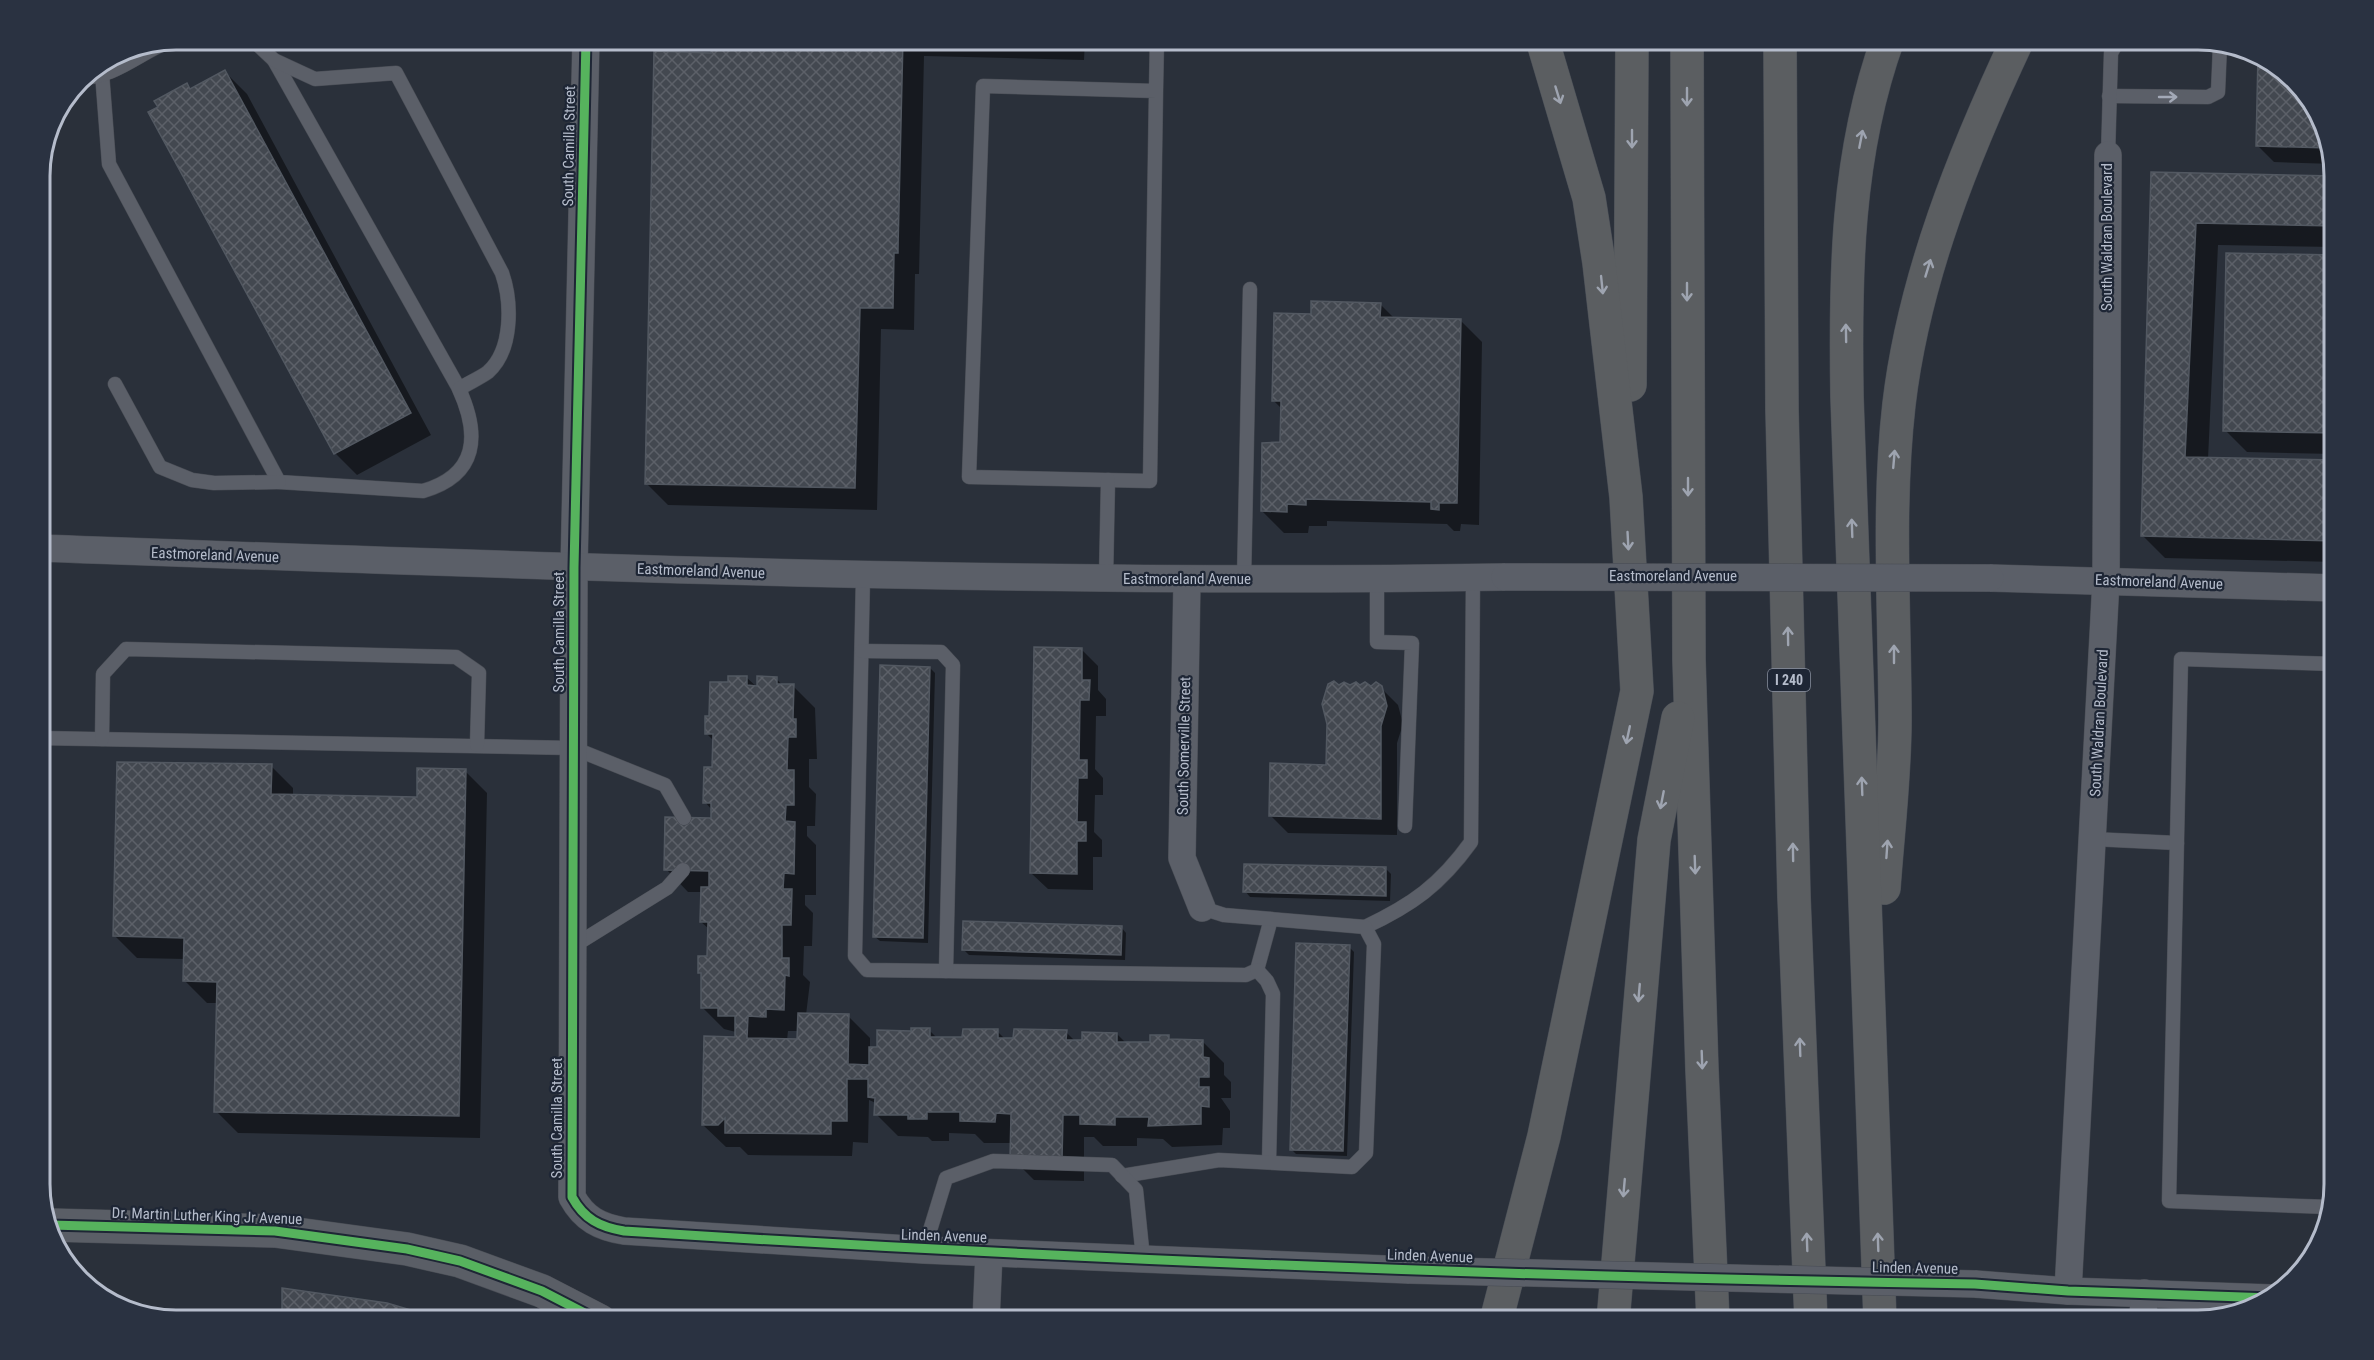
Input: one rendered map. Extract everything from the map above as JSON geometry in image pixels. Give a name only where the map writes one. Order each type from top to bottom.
[{"type":"highway","points":[[1499,1310],[1544,1136],[1637,691],[1626,496],[1599,263],[1589,198],[1545,50]]},
{"type":"highway","points":[[1626,496],[1632,331],[1632,50]]},
{"type":"highway","points":[[1687,50],[1689,660],[1701,1059],[1712,1310]]},
{"type":"highway","name":"I 240","points":[[1780,50],[1782,410],[1793,873],[1811,1310]]},
{"type":"highway","points":[[1880,1310],[1847,397],[1845,278],[1850,208],[1859,150],[1884,50]]},
{"type":"highway","points":[[1872,1075],[1895,723],[1893,477],[1899,403],[1908,346],[1927,271],[1967,156],[2013,50]]},
{"type":"highway","points":[[1614,1310],[1654,840],[1689,660]]},
{"type":"main road","name":"Dr. Martin Luther King Jr Avenue","points":[[56,1225],[275,1231],[407,1249],[460,1261],[560,1310]]},
{"type":"street","name":"South Camilla Street","points":[[586,50],[574,568],[572,1197],[579,1211],[590,1219]]},
{"type":"street","name":"South Waldran Boulevard","points":[[2068,1291],[2106,580],[2108,155]]},
{"type":"street","name":"Eastmoreland Avenue","points":[[50,548],[574,568],[863,576],[1187,580],[1377,577],[1990,578],[2324,588]]},
{"type":"street","name":"South Somerville Street","points":[[1187,580],[1182,858],[1202,908]]},
{"type":"street","name":"Linden Avenue","points":[[590,1219],[604,1227],[624,1231],[924,1250],[1409,1270],[1975,1284],[2068,1291],[2254,1297]]},
{"type":"street","points":[[986,1310],[989,1252]]},
{"type":"street","points":[[2143,1310],[2144,1293]]},
{"type":"lane","points":[[115,384],[160,467],[192,480],[214,483],[279,482],[423,491],[443,485],[469,457],[472,422],[461,392],[274,60],[263,50]]},
{"type":"lane","points":[[1156,91],[983,86],[969,477],[1150,481],[1157,50]]},
{"type":"lane","points":[[2108,155],[2113,50]]},
{"type":"lane","points":[[2109,96],[2208,98],[2218,92],[2220,52]]},
{"type":"lane","points":[[104,73],[123,68],[145,54]]},
{"type":"lane","points":[[274,60],[315,79],[396,74],[502,273],[508,291],[505,348],[488,371],[459,388],[461,392]]},
{"type":"lane","points":[[102,74],[109,164],[279,482]]},
{"type":"lane","points":[[1244,579],[1250,289]]},
{"type":"lane","points":[[1106,579],[1108,480]]},
{"type":"lane","points":[[863,576],[855,956],[867,970],[1246,975],[1257,970]]},
{"type":"lane","points":[[1377,577],[1377,642],[1412,643],[1405,826]]},
{"type":"lane","points":[[1202,908],[1224,915],[1365,927],[1406,908],[1440,878],[1471,842],[1473,577]]},
{"type":"lane","points":[[102,739],[103,674],[126,649],[456,657],[479,673],[477,745]]},
{"type":"lane","points":[[862,651],[941,652],[953,664],[946,971]]},
{"type":"lane","points":[[2322,1207],[2169,1201],[2181,659],[2324,664]]},
{"type":"lane","points":[[50,738],[573,748],[665,784],[684,818]]},
{"type":"lane","points":[[2092,839],[2177,843]]},
{"type":"lane","points":[[572,947],[667,888],[683,870]]},
{"type":"lane","points":[[1257,970],[1271,919]]},
{"type":"lane","points":[[1122,1176],[1219,1160],[1352,1167],[1366,1153],[1374,944],[1365,927]]},
{"type":"lane","points":[[1257,970],[1267,981],[1273,994],[1269,1162]]},
{"type":"lane","points":[[924,1250],[946,1178],[993,1161],[1112,1165],[1136,1190],[1143,1258]]},
{"type":"building","points":[[711,50],[903,50],[898,253],[894,253],[893,308],[860,308],[855,488],[645,484],[654,51],[711,53]]},
{"type":"building","points":[[2258,64],[2288,86],[2298,99],[2311,120],[2321,148],[2256,146]]},
{"type":"building","points":[[225,70],[411,413],[334,454],[148,112],[158,107],[154,101],[187,83],[190,89]]},
{"type":"building","points":[[2151,172],[2324,176],[2324,226],[2196,223],[2185,457],[2324,460],[2324,541],[2141,536]]},
{"type":"building","points":[[2226,253],[2324,255],[2324,433],[2223,431]]},
{"type":"building","points":[[1311,301],[1381,303],[1380,317],[1461,319],[1457,503],[1439,503],[1439,510],[1431,509],[1431,502],[1306,499],[1306,505],[1287,504],[1287,512],[1261,511],[1262,443],[1280,442],[1281,401],[1272,401],[1274,313],[1311,314]]},
{"type":"building","points":[[1034,647],[1082,648],[1082,680],[1090,680],[1089,700],[1080,700],[1079,760],[1087,760],[1087,778],[1078,778],[1077,822],[1086,822],[1086,841],[1077,841],[1077,874],[1030,873]]},
{"type":"building","points":[[880,665],[930,667],[923,938],[873,937]]},
{"type":"building","points":[[728,676],[747,676],[747,685],[757,686],[757,676],[777,677],[777,684],[794,684],[793,719],[796,719],[796,737],[788,737],[787,770],[794,770],[794,805],[786,805],[785,821],[795,822],[794,874],[784,873],[783,889],[792,889],[791,925],[782,925],[782,958],[789,958],[789,976],[785,975],[784,1010],[766,1009],[766,1017],[748,1016],[747,1038],[797,1039],[798,1013],[849,1014],[848,1064],[869,1065],[869,1047],[877,1047],[877,1030],[911,1031],[911,1028],[930,1028],[930,1037],[962,1037],[963,1029],[998,1029],[998,1038],[1013,1038],[1014,1029],[1067,1030],[1066,1040],[1082,1040],[1082,1032],[1117,1033],[1117,1042],[1150,1042],[1150,1035],[1169,1035],[1169,1039],[1203,1040],[1203,1057],[1209,1058],[1209,1077],[1199,1077],[1199,1087],[1209,1087],[1209,1107],[1201,1106],[1201,1124],[1148,1126],[1149,1117],[1115,1117],[1115,1125],[1080,1124],[1080,1115],[1063,1115],[1062,1160],[1010,1159],[1011,1114],[996,1113],[995,1122],[960,1121],[960,1112],[927,1112],[927,1119],[908,1119],[908,1115],[874,1115],[875,1098],[868,1097],[868,1079],[847,1079],[847,1121],[831,1121],[831,1134],[725,1133],[725,1118],[718,1125],[702,1125],[704,1036],[735,1037],[735,1016],[718,1016],[718,1008],[701,1008],[701,973],[698,973],[698,956],[707,956],[708,922],[700,922],[701,887],[709,887],[709,871],[664,870],[665,817],[711,818],[711,803],[703,803],[704,767],[712,767],[713,734],[705,734],[705,716],[709,716],[710,682],[728,682]]},
{"type":"building","points":[[1334,681],[1339,685],[1344,682],[1350,685],[1356,682],[1360,685],[1365,682],[1371,686],[1376,682],[1382,686],[1387,706],[1381,726],[1381,819],[1269,816],[1270,763],[1326,765],[1327,724],[1322,704],[1328,684]]},
{"type":"building","points":[[117,762],[272,764],[271,794],[417,797],[417,768],[466,769],[459,1116],[214,1112],[217,982],[183,981],[184,938],[113,936]]},
{"type":"building","points":[[1244,864],[1386,867],[1386,896],[1243,892]]},
{"type":"building","points":[[963,921],[1122,926],[1121,955],[962,950]]},
{"type":"building","points":[[1296,943],[1350,945],[1343,1151],[1290,1150]]},
{"type":"building","points":[[282,1288],[387,1303],[411,1310],[282,1310]]},
{"type":"cycle path","points":[[586,50],[574,568],[572,1197],[587,1216],[607,1227],[624,1231],[962,1251],[1468,1272],[1975,1284],[2068,1291],[2254,1297]]},
{"type":"cycle path","points":[[56,1225],[275,1231],[407,1249],[460,1261],[542,1291],[579,1310]]}]
